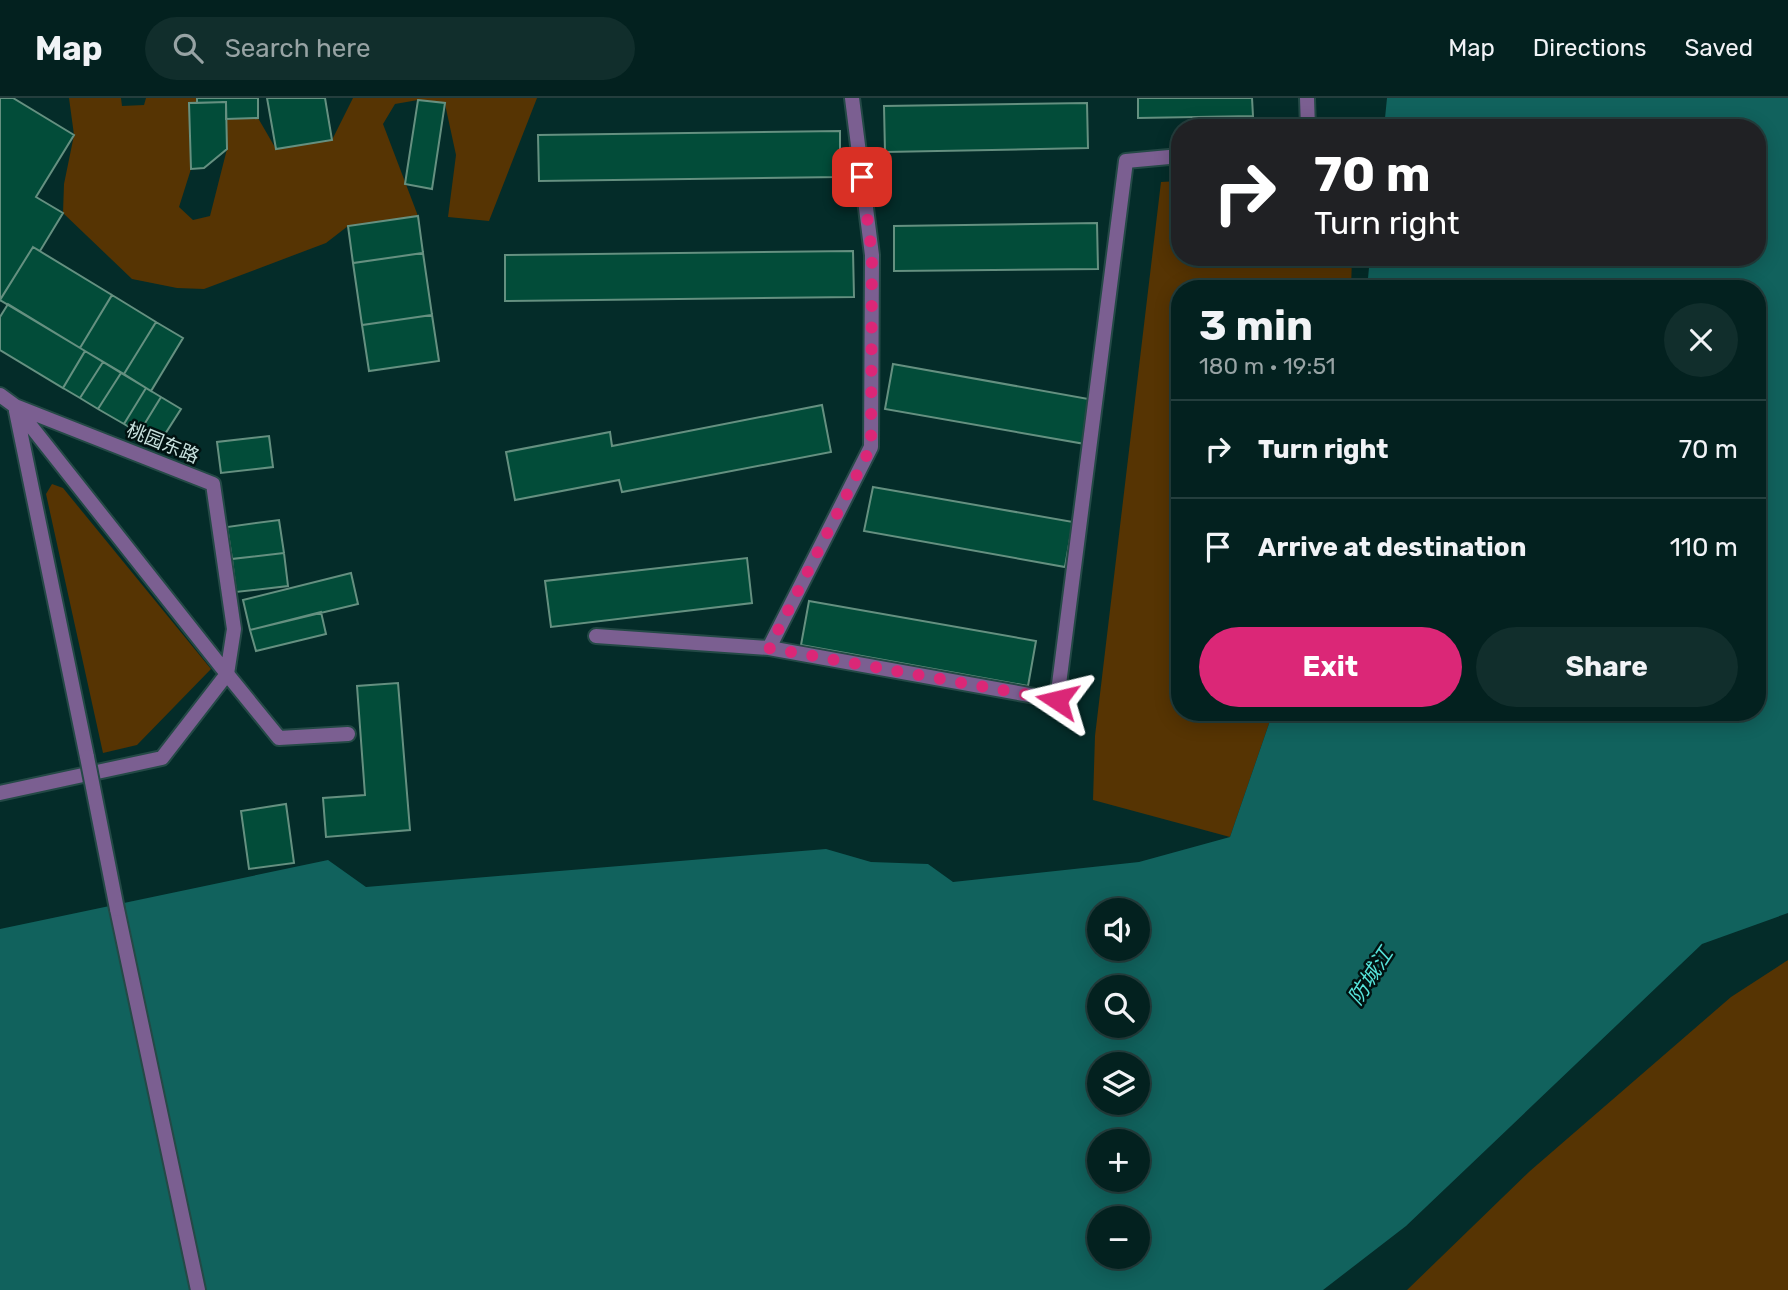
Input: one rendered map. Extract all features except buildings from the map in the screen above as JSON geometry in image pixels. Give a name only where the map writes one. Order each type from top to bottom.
[{"type":"street","points":[[769,648],[871,447],[872,255],[852,98]]},
{"type":"street","points":[[1307,98],[1308,119]]},
{"type":"street","points":[[596,636],[769,648],[1057,700],[1126,161],[1171,157]]},
{"type":"street","name":"桃园东路","points":[[0,395],[15,406],[213,484],[234,629],[227,674]]},
{"type":"street","points":[[15,406],[279,738],[348,734]]},
{"type":"street","points":[[15,406],[198,1290]]},
{"type":"street","points":[[0,793],[162,758],[227,674]]},
{"type":"shaded area","points":[[69,98],[121,98],[122,106],[144,105],[146,98],[197,98],[197,103],[189,103],[191,169],[179,207],[193,220],[210,216],[227,149],[226,119],[258,118],[276,149],[332,140],[353,98],[537,98],[489,221],[448,217],[456,155],[445,104],[418,100],[395,104],[383,124],[418,216],[348,226],[326,243],[204,289],[177,288],[132,279],[63,213],[64,184],[74,135]]},
{"type":"shaded area","points":[[1171,181],[1171,266],[1352,266],[1351,280],[1171,280],[1171,721],[1270,721],[1230,837],[1093,800],[1095,736],[1161,182]]},
{"type":"shaded area","points":[[52,484],[63,488],[211,669],[137,745],[103,753],[46,494]]},
{"type":"shaded area","points":[[1788,960],[1788,1290],[1407,1290],[1530,1171],[1731,997]]},
{"type":"water","name":"防城江","points":[[1387,98],[1788,98],[1788,913],[1702,944],[1406,1226],[1323,1290],[0,1290],[0,929],[328,860],[366,887],[826,849],[871,862],[928,864],[953,882],[1139,862],[1230,837],[1270,721],[1766,721],[1766,280],[1368,280],[1369,266],[1766,266],[1766,119],[1385,119]]},
{"type":"route","points":[[862,177],[872,255],[871,447],[769,648],[1057,700]]}]
